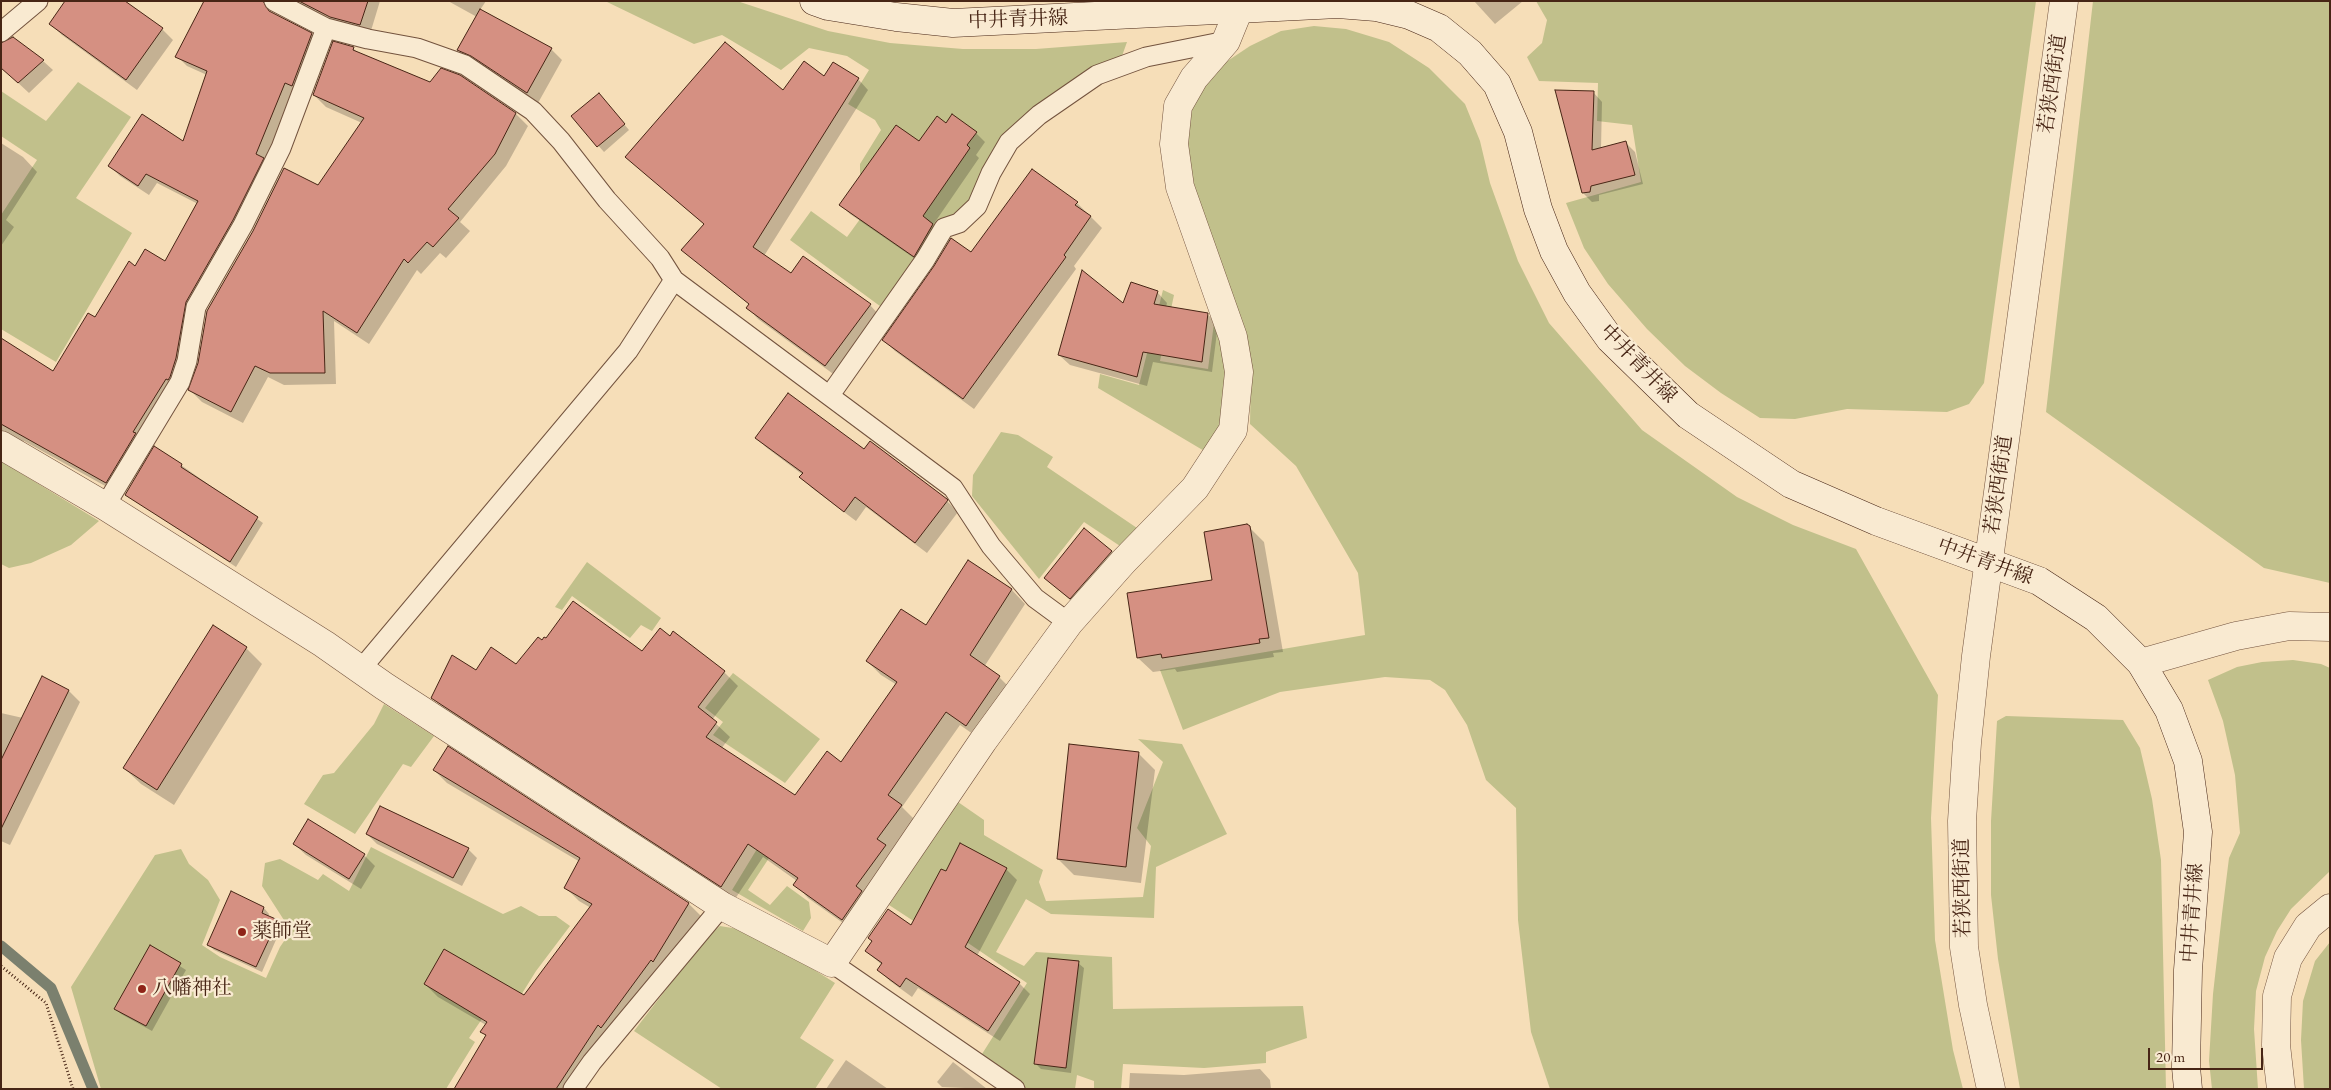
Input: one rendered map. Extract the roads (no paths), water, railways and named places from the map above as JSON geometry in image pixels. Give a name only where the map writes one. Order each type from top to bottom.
[{"type":"street","name":"中井青井線","points":[[814,1],[828,6],[896,17],[953,23],[1338,4],[1376,7],[1409,15],[1439,28],[1470,53],[1498,84],[1518,132],[1538,209],[1554,251],[1578,293],[1610,339],[1688,415],[1791,484],[1876,521],[2039,581],[2096,618],[2141,663],[2169,710],[2188,761],[2198,832],[2188,970],[2186,1067],[2188,1089]]},
{"type":"street","name":"若狭西街道","points":[[1991,1089],[1973,1005],[1964,948],[1961,884],[1962,821],[1967,743],[1989,563],[2064,1]]},
{"type":"street","points":[[1,445],[105,506],[324,644],[384,686],[722,906],[832,963],[983,740],[1069,623],[1123,562],[1195,488],[1233,430],[1239,372],[1233,338],[1180,187],[1174,144],[1178,106],[1194,78],[1226,41],[1239,9]]},
{"type":"street","points":[[2141,663],[2236,636],[2289,626],[2330,627]]},
{"type":"street","points":[[2281,1089],[2276,1045],[2277,996],[2288,958],[2308,926],[2330,908]]},
{"type":"lane","points":[[3,28],[38,1]]},
{"type":"lane","points":[[274,1],[326,28],[368,40],[417,48],[464,65],[533,111],[561,141],[607,200],[660,258],[674,280],[953,488],[991,546],[1035,598],[1069,623]]},
{"type":"lane","points":[[105,506],[180,382],[187,361],[196,307],[243,224],[281,148],[326,28]]},
{"type":"lane","points":[[830,395],[925,260],[944,228],[959,223],[976,206],[991,173],[1010,142],[1039,115],[1097,75],[1146,57],[1226,41]]},
{"type":"lane","points":[[361,669],[628,351],[674,280]]},
{"type":"lane","points":[[573,1089],[592,1062],[722,906]]},
{"type":"lane","points":[[832,963],[1015,1089]]},
{"type":"waterway","points":[[1,946],[51,988],[93,1089]]},
{"type":"place","name":"薬師堂","points":[[242,932]]},
{"type":"place","name":"八幡神社","points":[[142,989]]}]
